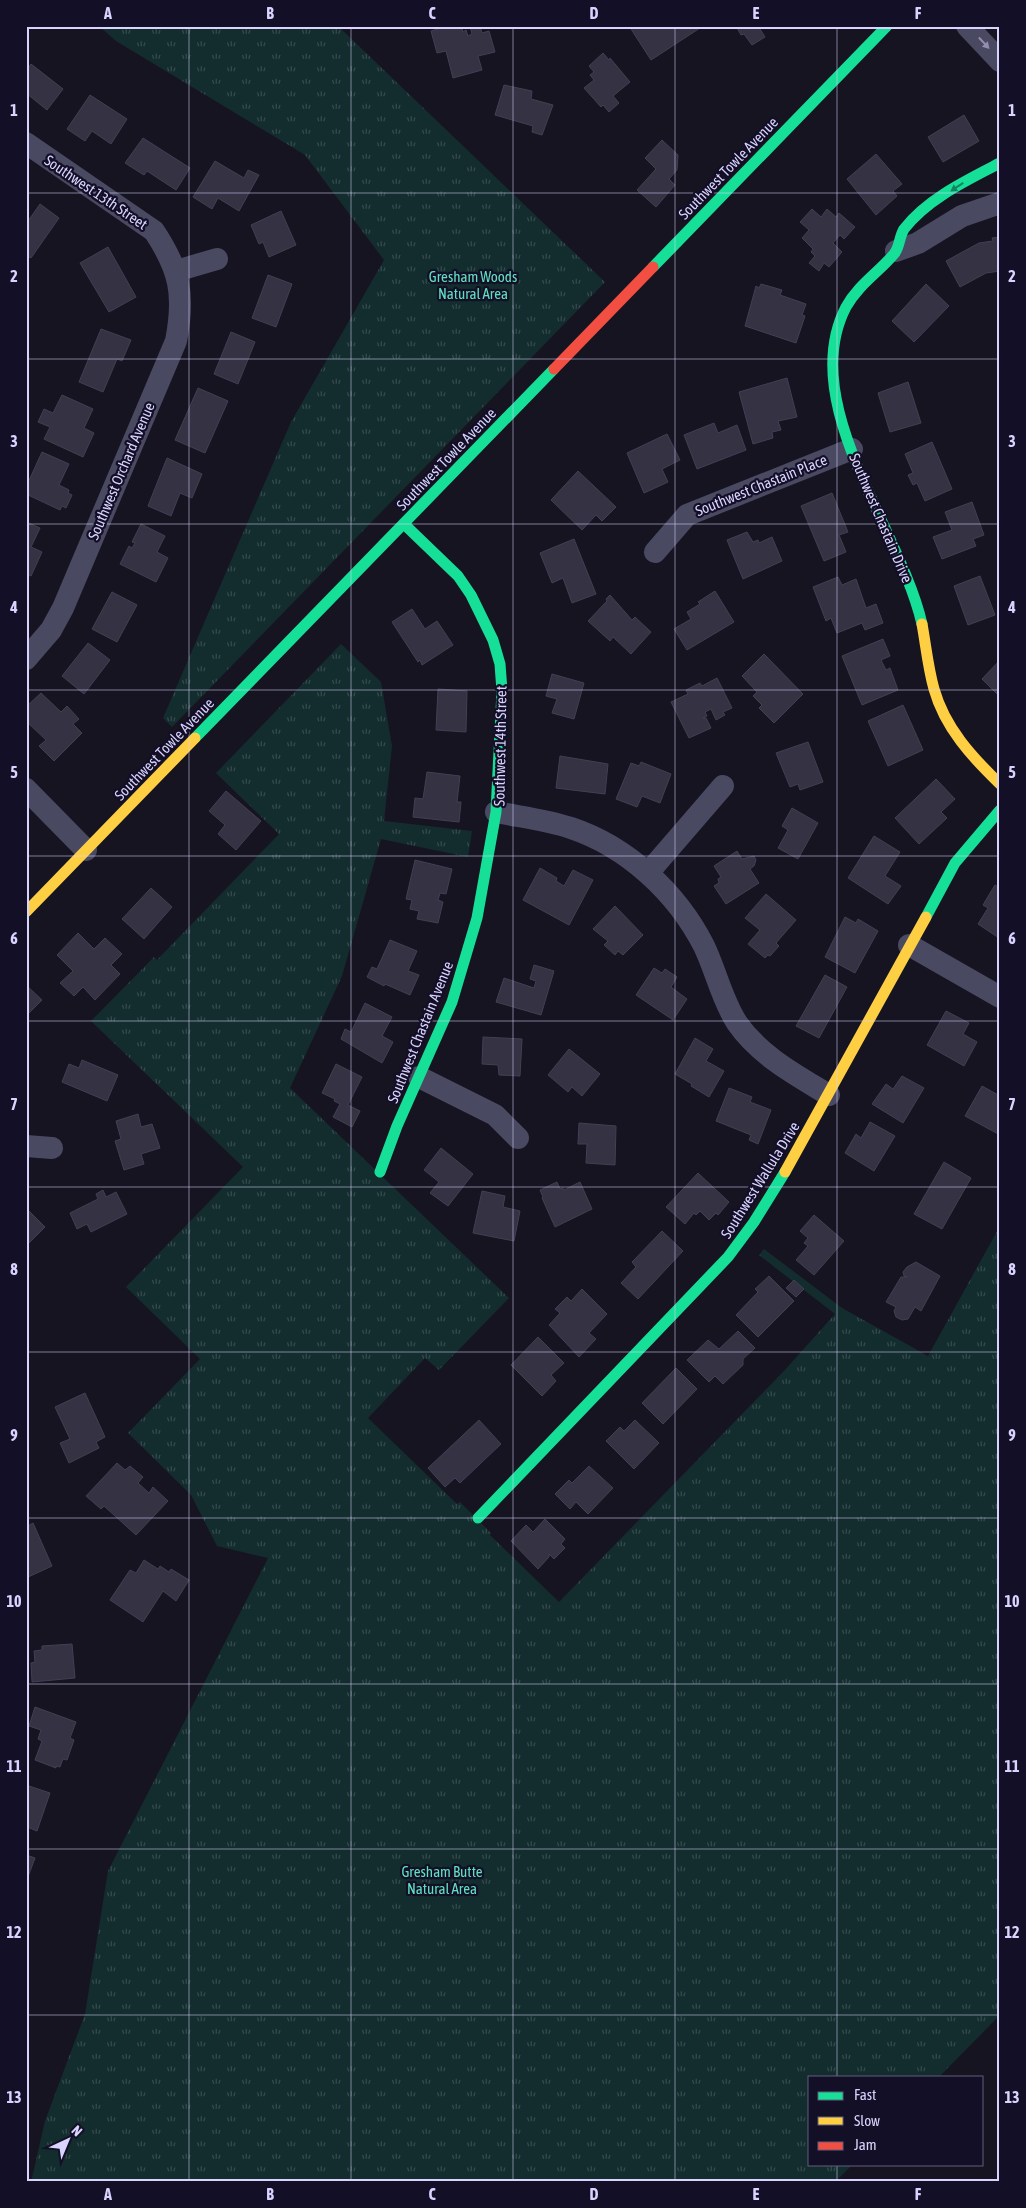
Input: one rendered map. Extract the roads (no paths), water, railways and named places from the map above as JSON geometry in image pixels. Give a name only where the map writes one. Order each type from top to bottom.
[{"type":"street","name":"Southwest Towle Avenue","points":[[26,912],[888,26]]},
{"type":"street","points":[[967,26],[1000,61]]},
{"type":"street","name":"Southwest 13th Street","points":[[26,143],[154,231],[167,251],[176,271]]},
{"type":"street","name":"Southwest Chastain Drive","points":[[1000,163],[961,184],[918,216],[904,230],[896,251],[855,296],[843,313],[833,359],[834,388],[852,448],[922,620],[934,690],[947,720],[969,754],[1000,784]]},
{"type":"street","name":"Southwest Chastain Drive","points":[[896,251],[918,243],[962,216],[1000,203]]},
{"type":"street","points":[[176,271],[217,259]]},
{"type":"street","name":"Southwest Orchard Avenue","points":[[26,660],[51,630],[63,608],[176,341],[181,319],[176,271]]},
{"type":"street","name":"Southwest Chastain Place","points":[[655,552],[687,515],[852,448]]},
{"type":"street","name":"Southwest 14th Street","points":[[404,524],[458,576],[480,610],[493,640],[500,664],[502,692],[496,812],[571,828],[621,854],[648,873],[691,923],[705,947],[737,1022],[756,1045],[776,1062],[829,1095]]},
{"type":"street","points":[[648,873],[723,786]]},
{"type":"street","points":[[26,790],[86,850]]},
{"type":"street","name":"Southwest Wallula Drive","points":[[478,1518],[728,1257],[767,1202],[829,1095],[955,863],[1000,810]]},
{"type":"street","name":"Southwest Chastain Avenue","points":[[380,1172],[452,1002],[467,957],[477,918],[496,812]]},
{"type":"street","points":[[909,945],[1000,997]]},
{"type":"street","points":[[419,1078],[495,1115],[518,1138]]},
{"type":"street","points":[[26,1146],[52,1148]]},
{"type":"park label","name":"Gresham Woods Natural Area","points":[[473,284]]},
{"type":"park label","name":"Gresham Butte Natural Area","points":[[442,1880]]}]
